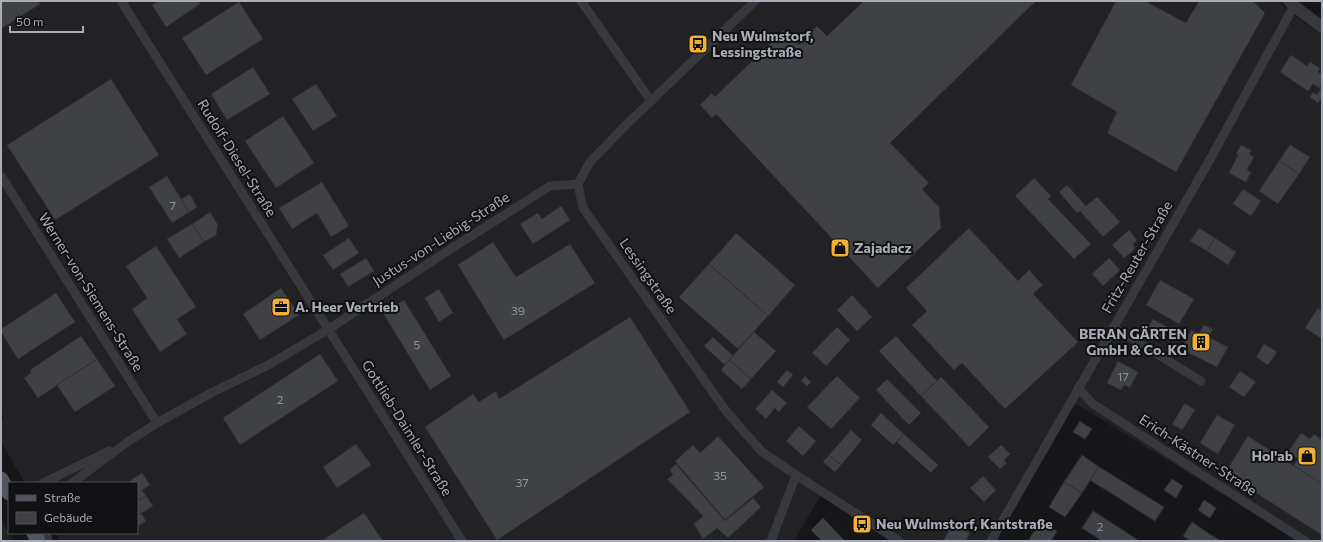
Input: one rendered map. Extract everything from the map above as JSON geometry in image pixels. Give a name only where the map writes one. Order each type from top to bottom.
[{"type":"main road","points":[[1,479],[8,491]]},
{"type":"street","name":"Rudolf-Diesel-Straße","points":[[122,1],[329,329]]},
{"type":"street","points":[[581,1],[651,101]]},
{"type":"street","points":[[578,184],[590,162],[755,1]]},
{"type":"street","points":[[1291,4],[1322,27]]},
{"type":"street","name":"Fritz-Reuter-Straße","points":[[991,541],[1208,163],[1291,4]]},
{"type":"street","name":"Werner-von-Siemens-Straße","points":[[1,176],[157,424]]},
{"type":"street","name":"Justus-von-Liebig-Straße","points":[[126,442],[211,392],[270,364],[329,329],[550,186],[578,184]]},
{"type":"street","name":"Lessingstraße","points":[[578,184],[583,208],[726,411],[761,450],[796,475],[900,541]]},
{"type":"street","points":[[1113,327],[1201,381]]},
{"type":"street","name":"Gottlieb-Daimler-Straße","points":[[329,329],[462,541]]},
{"type":"street","name":"Erich-Kästner-Straße","points":[[1078,388],[1093,404],[1103,411],[1306,541]]},
{"type":"street","points":[[44,482],[126,442]]},
{"type":"street","points":[[73,482],[126,442]]},
{"type":"street","points":[[771,541],[796,475]]},
{"type":"shaded area","points":[[1,1],[1279,1],[1288,11],[1322,35],[1322,541],[1298,541],[1075,403],[994,541],[896,541],[822,493],[794,541],[60,541],[56,534],[138,534],[138,482],[24,482],[1,442],[1,420],[4,418],[1,412]]},
{"type":"shaded area","points":[[1,520],[8,531],[8,534],[10,534],[14,541],[1,541]]},
{"type":"building","points":[[1,1],[37,1],[40,4],[1,29]]},
{"type":"building","points":[[159,1],[198,1],[200,4],[166,27],[152,5]]},
{"type":"building","points":[[864,1],[1036,1],[890,143],[929,183],[922,189],[939,207],[941,228],[878,288],[716,114],[712,118],[700,105],[712,93],[715,97],[784,30],[799,45],[817,26],[827,36]]},
{"type":"building","points":[[1116,1],[1145,1],[1186,23],[1199,1],[1253,1],[1265,13],[1176,172],[1107,133],[1117,112],[1071,85]]},
{"type":"building","points":[[239,2],[263,39],[206,75],[182,38]]},
{"type":"building","points":[[1291,55],[1307,66],[1310,62],[1320,68],[1318,72],[1322,75],[1322,82],[1319,88],[1313,84],[1308,91],[1280,72]]},
{"type":"building","points":[[253,67],[270,94],[227,120],[211,94]]},
{"type":"building","points":[[111,79],[159,155],[55,220],[7,145]]},
{"type":"building","points":[[316,84],[337,116],[313,131],[292,99]]},
{"type":"building","points":[[1321,88],[1322,97],[1318,103],[1310,97],[1313,92],[1317,95]]},
{"type":"building","points":[[283,116],[314,163],[276,188],[245,141]]},
{"type":"building","points":[[1241,145],[1251,150],[1249,154],[1254,157],[1247,170],[1251,172],[1246,182],[1229,173]]},
{"type":"building","points":[[1290,145],[1310,157],[1299,174],[1279,161]]},
{"type":"building","points":[[1279,161],[1299,174],[1278,204],[1259,191]]},
{"type":"building","points":[[167,176],[189,212],[172,223],[149,187]]},
{"type":"building","points":[[1034,178],[1051,196],[1048,199],[1091,244],[1074,259],[1015,196]]},
{"type":"building","points":[[322,182],[349,226],[331,237],[317,213],[292,229],[279,208]]},
{"type":"building","points":[[1067,185],[1086,206],[1097,197],[1120,222],[1103,237],[1080,211],[1077,213],[1059,192]]},
{"type":"building","points":[[1243,189],[1261,201],[1251,216],[1233,204]]},
{"type":"building","points":[[190,194],[197,207],[189,212],[181,199]]},
{"type":"building","points":[[561,206],[570,220],[533,244],[520,224],[538,213],[542,219]]},
{"type":"building","points":[[210,212],[218,225],[216,235],[204,242],[192,224]]},
{"type":"building","points":[[192,224],[204,242],[179,258],[167,239]]},
{"type":"building","points":[[969,228],[1018,281],[1029,270],[1043,285],[1033,294],[1078,342],[1005,409],[962,363],[954,370],[912,325],[927,311],[906,288]]},
{"type":"building","points":[[1199,228],[1215,238],[1207,251],[1190,241]]},
{"type":"building","points":[[1129,230],[1137,240],[1133,244],[1135,247],[1133,251],[1124,258],[1112,245]]},
{"type":"building","points":[[736,233],[795,285],[768,316],[709,264]]},
{"type":"building","points":[[349,238],[359,253],[333,270],[323,255]]},
{"type":"building","points":[[1215,238],[1236,252],[1228,265],[1207,251]]},
{"type":"building","points":[[493,242],[516,277],[570,244],[595,283],[504,340],[458,265]]},
{"type":"building","points":[[156,246],[196,307],[177,319],[187,334],[160,352],[132,309],[147,298],[126,266]]},
{"type":"building","points":[[366,258],[374,271],[348,287],[340,274]]},
{"type":"building","points":[[1109,258],[1120,270],[1103,286],[1092,274]]},
{"type":"building","points":[[709,264],[768,316],[738,349],[679,297]]},
{"type":"building","points":[[1160,280],[1194,299],[1179,324],[1146,305]]},
{"type":"building","points":[[281,288],[299,315],[260,340],[243,314]]},
{"type":"building","points":[[439,289],[453,313],[439,322],[425,298]]},
{"type":"building","points":[[56,293],[75,322],[18,359],[1,332],[1,329]]},
{"type":"building","points":[[852,295],[872,317],[857,331],[837,310]]},
{"type":"building","points":[[404,300],[451,376],[430,390],[383,313]]},
{"type":"building","points":[[1318,308],[1322,310],[1322,339],[1305,328]]},
{"type":"building","points":[[630,317],[690,412],[497,540],[425,427],[473,394],[479,402],[496,391],[499,399]]},
{"type":"building","points":[[1153,319],[1167,327],[1159,341],[1145,332]]},
{"type":"building","name":"BERAN GÄRTEN GmbH & Co. KG","points":[[1204,325],[1213,329],[1208,337],[1228,347],[1217,367],[1181,349],[1191,330],[1199,334]]},
{"type":"building","points":[[837,327],[850,340],[826,366],[812,353]]},
{"type":"building","points":[[754,332],[776,351],[751,379],[729,360]]},
{"type":"building","points":[[81,336],[97,359],[38,398],[24,378],[31,373],[30,370]]},
{"type":"building","points":[[896,336],[937,381],[921,396],[879,351]]},
{"type":"building","points":[[713,337],[733,356],[725,365],[704,346]]},
{"type":"building","points":[[1264,344],[1277,352],[1268,365],[1256,357]]},
{"type":"building","points":[[320,354],[338,381],[240,445],[223,418]]},
{"type":"building","points":[[97,359],[115,386],[75,412],[57,385]]},
{"type":"building","points":[[729,360],[751,379],[742,389],[721,370]]},
{"type":"building","points":[[1118,361],[1138,372],[1130,388],[1124,385],[1121,390],[1107,383]]},
{"type":"building","points":[[787,370],[793,375],[783,387],[777,382]]},
{"type":"building","points":[[1240,371],[1256,382],[1244,397],[1229,387]]},
{"type":"building","points":[[805,376],[811,382],[807,386],[801,381]]},
{"type":"building","points":[[837,376],[860,398],[831,429],[807,407]]},
{"type":"building","points":[[941,377],[989,427],[969,447],[921,396]]},
{"type":"building","points":[[887,379],[921,413],[909,425],[876,390]]},
{"type":"building","points":[[772,390],[787,403],[779,412],[775,408],[766,419],[755,409]]},
{"type":"building","points":[[1185,403],[1195,410],[1182,430],[1172,424]]},
{"type":"building","points":[[881,413],[904,434],[893,445],[871,425]]},
{"type":"building","points":[[1217,415],[1235,425],[1218,454],[1200,443]]},
{"type":"building","points":[[1080,421],[1092,429],[1085,439],[1073,432]]},
{"type":"building","points":[[799,426],[816,441],[803,456],[786,441]]},
{"type":"building","points":[[851,430],[862,440],[841,465],[829,455]]},
{"type":"building","name":"Hol'ab","points":[[1301,433],[1310,439],[1314,434],[1322,440],[1322,484],[1293,466],[1298,459],[1288,452]]},
{"type":"building","points":[[904,434],[938,465],[931,473],[897,442]]},
{"type":"building","points":[[718,436],[764,487],[725,520],[675,461],[693,445],[700,453]]},
{"type":"building","points":[[1248,436],[1322,484],[1322,535],[1225,473]]},
{"type":"building","points":[[356,444],[371,465],[337,488],[323,467]]},
{"type":"building","points":[[1001,445],[1010,454],[1004,460],[1007,463],[1000,469],[988,457]]},
{"type":"building","points":[[829,455],[841,465],[835,472],[823,462]]},
{"type":"building","points":[[1082,455],[1099,467],[1082,493],[1064,482]]},
{"type":"building","points":[[676,464],[725,521],[753,498],[761,507],[728,538],[717,528],[703,539],[694,524],[703,516],[667,479],[673,475],[670,470]]},
{"type":"building","points":[[1099,467],[1164,507],[1155,521],[1090,480]]},
{"type":"building","points":[[142,473],[150,485],[142,490],[146,496],[138,500],[138,482],[128,482]]},
{"type":"building","points":[[983,476],[996,490],[984,502],[970,488]]},
{"type":"building","points":[[1172,479],[1183,486],[1176,498],[1164,490]]},
{"type":"building","points":[[1064,482],[1082,493],[1065,517],[1049,507]]},
{"type":"building","points":[[146,496],[153,506],[138,515],[138,500]]},
{"type":"building","points":[[1204,500],[1216,508],[1210,518],[1198,510]]},
{"type":"building","points":[[1093,511],[1138,541],[1102,541],[1082,528]]},
{"type":"building","points":[[141,513],[146,521],[138,526],[138,515]]},
{"type":"building","points":[[364,513],[383,541],[321,541]]},
{"type":"building","points":[[823,518],[844,540],[843,541],[822,541],[811,530]]},
{"type":"building","points":[[1041,521],[1057,531],[1051,541],[1028,541]]},
{"type":"building","points":[[1192,522],[1221,541],[1191,541],[1183,536]]},
{"type":"building","points":[[953,524],[970,533],[966,541],[943,541]]},
{"type":"place","name":"Neu Wulmstorf, Lessingstraße","points":[[698,44]]},
{"type":"place","name":"Zajadacz","points":[[840,248]]},
{"type":"place","name":"A. Heer Vertrieb","points":[[281,307]]},
{"type":"place","name":"BERAN GÄRTEN GmbH & Co. KG","points":[[1201,342]]},
{"type":"place","name":"Hol'ab","points":[[1307,456]]},
{"type":"place","name":"Neu Wulmstorf, Kantstraße","points":[[862,524]]}]
